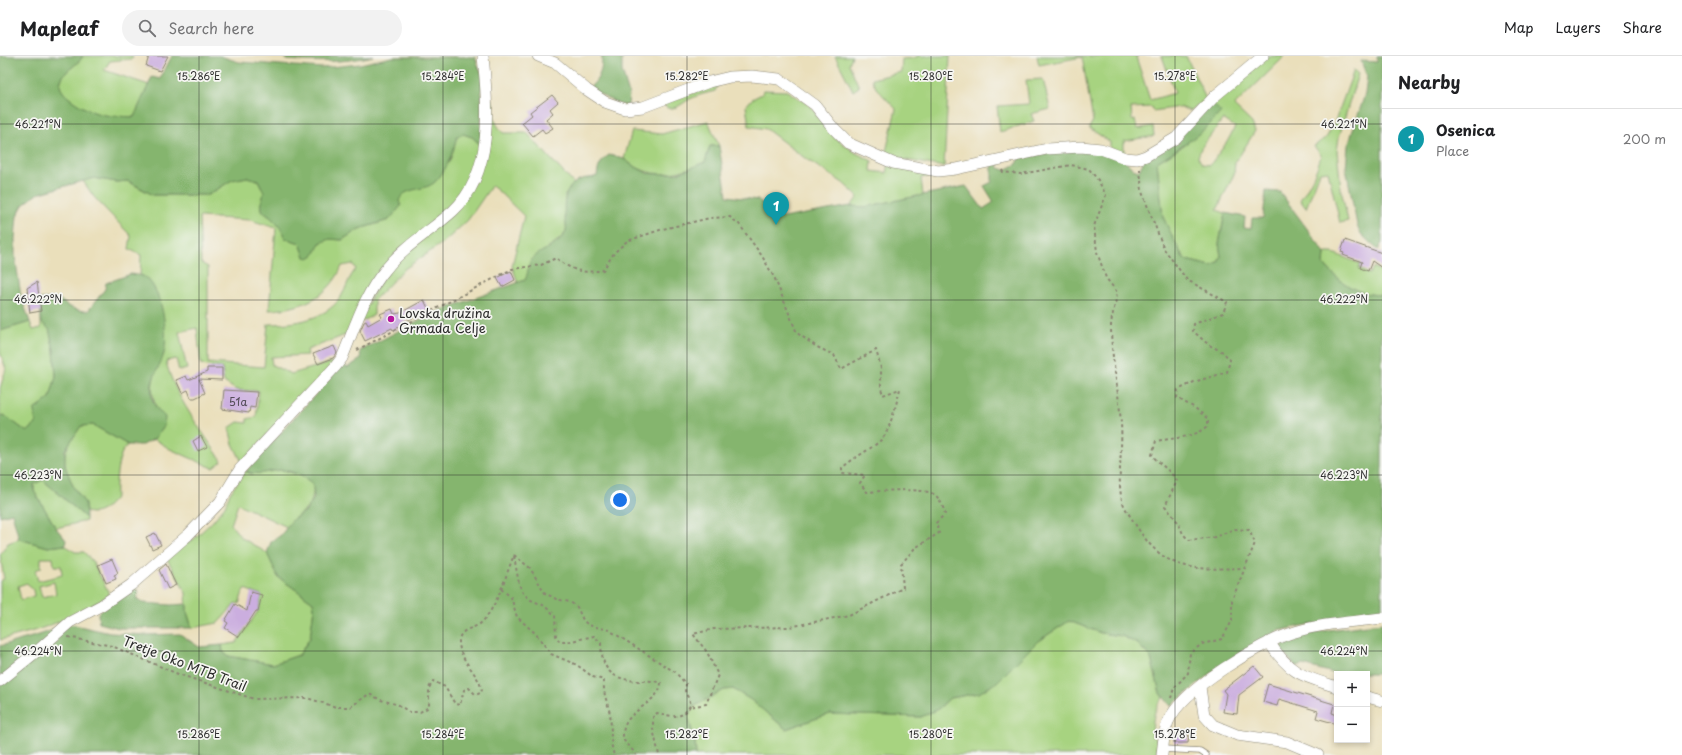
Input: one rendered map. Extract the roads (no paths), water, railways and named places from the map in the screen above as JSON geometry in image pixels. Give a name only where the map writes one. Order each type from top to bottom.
[{"type":"street","points":[[0,681],[70,622],[102,605],[131,585],[188,535],[220,502],[240,469],[342,358],[366,297],[386,268],[409,246],[453,211],[466,195],[474,178],[482,156],[488,128],[483,56]]},
{"type":"street","points":[[538,56],[555,63],[587,90],[605,102],[625,109],[643,107],[709,82],[730,77],[752,76],[779,78],[815,105],[848,144],[893,163],[938,171],[1047,149],[1081,147],[1101,149],[1125,158],[1139,158],[1146,156],[1176,138],[1215,96],[1263,56]]},
{"type":"street","points":[[1163,752],[1167,722],[1183,701],[1218,672],[1269,642],[1302,630],[1382,618]]},
{"type":"street","points":[[1269,642],[1277,654],[1293,670],[1301,675],[1334,686]]},
{"type":"street","points":[[1200,687],[1204,715],[1213,725],[1236,735],[1287,742],[1318,755]]},
{"type":"street","points":[[1370,698],[1382,701]]},
{"type":"lane","points":[[1163,752],[1200,751],[1206,755]]},
{"type":"place","name":"Osenica","points":[[776,225]]},
{"type":"place","name":"Lovska družina Grmada Celje","points":[[391,319]]}]
